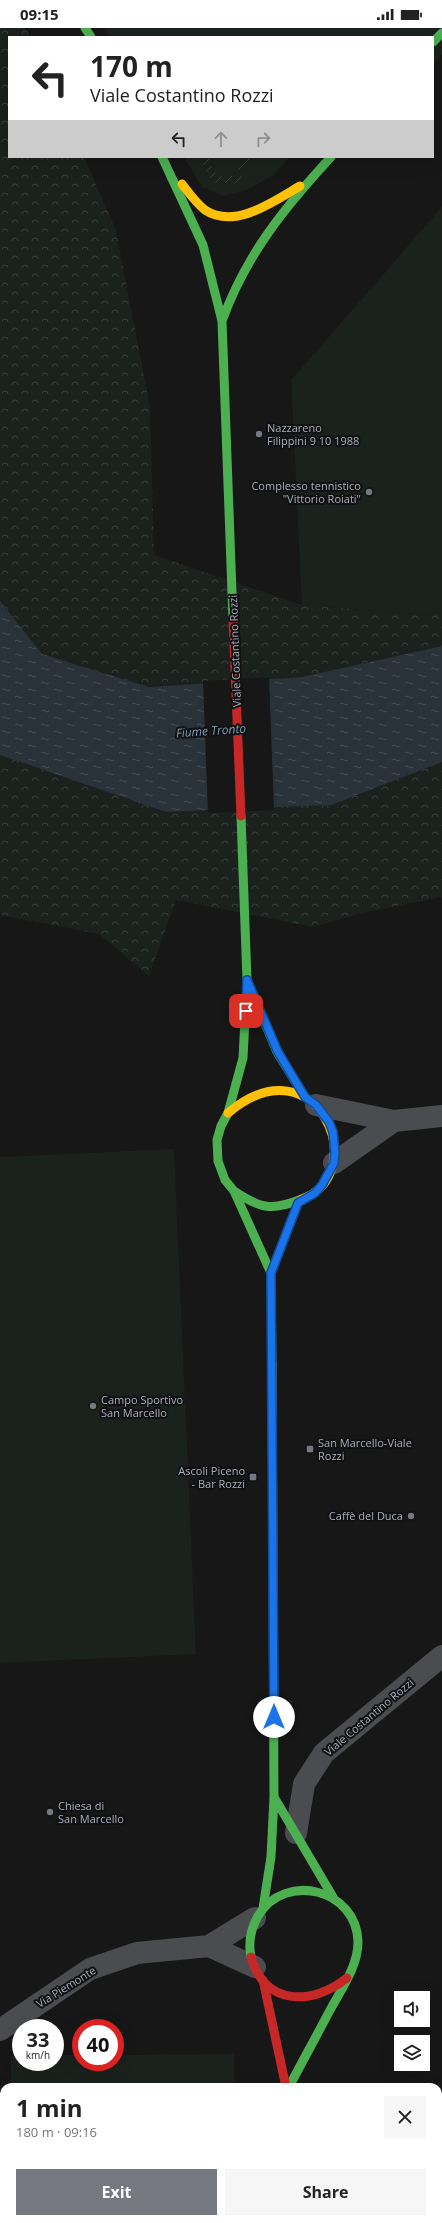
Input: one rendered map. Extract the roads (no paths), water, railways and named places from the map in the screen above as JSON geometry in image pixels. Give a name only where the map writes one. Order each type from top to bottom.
[{"type":"street","points":[[434,41],[442,33]]},
{"type":"street","name":"Viale Costantino Rozzi","points":[[163,158],[170,170],[203,245],[222,321],[247,980],[243,1058],[228,1113],[221,1126],[217,1140],[218,1161],[225,1180],[234,1191],[271,1273]]},
{"type":"street","name":"Viale Costantino Rozzi","points":[[222,321],[241,274],[263,238],[308,182],[330,158]]},
{"type":"street","name":"Viale Costantino Rozzi","points":[[170,170],[207,211],[233,218],[255,210],[308,182]]},
{"type":"street","name":"Viale Costantino Rozzi","points":[[234,1191],[251,1202],[264,1207],[277,1208],[298,1203],[315,1193],[322,1185],[334,1163],[335,1153],[333,1132],[324,1113],[311,1101],[278,1052],[247,980]]},
{"type":"street","name":"Viale Costantino Rozzi","points":[[228,1113],[244,1099],[265,1090],[286,1090],[311,1101],[394,1121],[442,1116]]},
{"type":"street","name":"Viale Costantino Rozzi","points":[[334,1163],[394,1121]]},
{"type":"street","name":"Viale Costantino Rozzi","points":[[285,2083],[259,1973],[249,1943],[259,1913],[271,1857],[274,1798],[271,1273],[298,1203]]},
{"type":"street","name":"Viale Costantino Rozzi","points":[[296,1833],[304,1784],[324,1753],[442,1656]]},
{"type":"street","points":[[274,1798],[333,1897],[350,1913],[358,1930],[357,1955],[347,1978],[291,2083]]},
{"type":"street","points":[[259,1913],[278,1896],[303,1889],[316,1890],[333,1897]]},
{"type":"street","name":"Via Piemonte","points":[[0,2030],[90,1969],[137,1953],[209,1946],[259,1913]]},
{"type":"street","points":[[209,1946],[259,1973],[272,1988],[285,1994],[305,1998],[328,1992],[347,1978]]},
{"type":"water","name":"Fiume Tronto","points":[[0,601],[42,654],[149,687],[302,677],[442,646],[442,762],[331,805],[166,812],[0,755]]},
{"type":"place","name":"Nazzareno Filippini 9 10 1988","points":[[259,434]]},
{"type":"place","name":"Complesso tennistico \"Vittorio Roiati\"","points":[[369,492]]},
{"type":"place","name":"Campo Sportivo San Marcello","points":[[93,1406]]},
{"type":"place","name":"San Marcello-Viale Rozzi","points":[[310,1449]]},
{"type":"place","name":"Ascoli Piceno - Bar Rozzi","points":[[253,1477]]},
{"type":"place","name":"Caffè del Duca","points":[[411,1516]]},
{"type":"place","name":"Chiesa di San Marcello","points":[[50,1812]]}]
